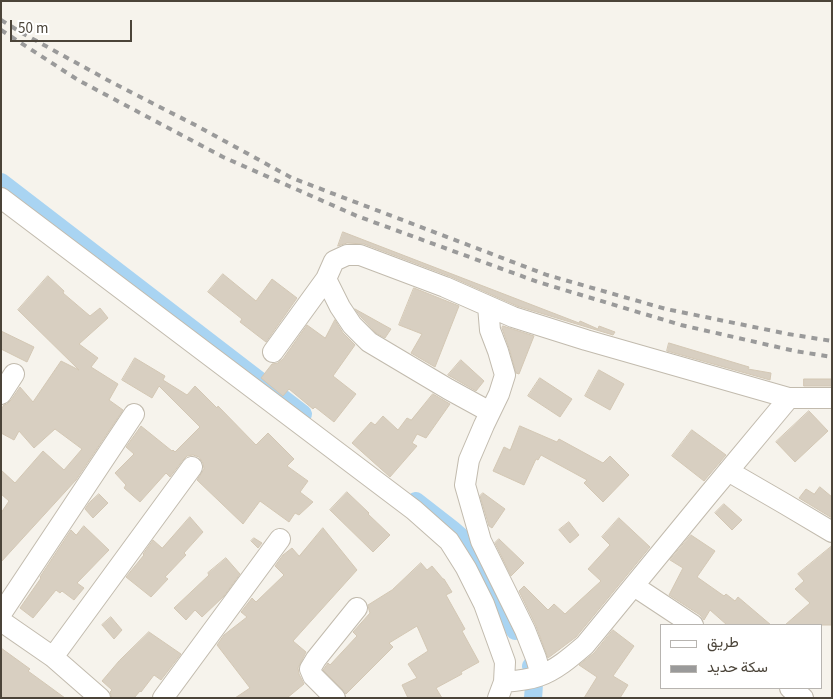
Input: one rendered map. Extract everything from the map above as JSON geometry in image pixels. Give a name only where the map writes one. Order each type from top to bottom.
[{"type":"street","points":[[1,198],[414,510],[449,540],[484,604],[505,662],[501,690],[536,677],[562,663],[585,645],[789,398]]},
{"type":"street","points":[[273,352],[326,279],[334,261],[347,255],[360,255],[445,287],[513,317],[586,340],[789,398],[832,398]]},
{"type":"street","points":[[326,279],[340,307],[352,325],[369,342],[490,412]]},
{"type":"street","points":[[488,306],[490,330],[505,375],[499,394],[469,460],[465,485],[481,542],[525,630],[536,658],[536,677]]},
{"type":"street","points":[[1,394],[14,374]]},
{"type":"street","points":[[1,614],[134,414]]},
{"type":"street","points":[[53,657],[192,467]]},
{"type":"street","points":[[728,471],[832,532]]},
{"type":"street","points":[[163,698],[280,539]]},
{"type":"street","points":[[634,586],[691,624]]},
{"type":"street","points":[[335,698],[313,676],[310,669],[357,608]]},
{"type":"street","points":[[1,621],[53,657],[100,698]]},
{"type":"street","points":[[791,689],[803,698]]},
{"type":"building","points":[[343,232],[579,323],[580,321],[598,329],[599,326],[615,332],[613,335],[517,306],[449,276],[364,244],[347,243],[338,246]]},
{"type":"building","points":[[223,274],[256,301],[272,279],[297,298],[266,342],[240,322],[242,319],[208,292]]},
{"type":"building","points":[[48,276],[64,291],[63,293],[90,316],[100,308],[108,318],[79,344],[98,358],[91,367],[118,384],[109,400],[123,410],[76,480],[1,562],[1,513],[9,501],[1,494],[1,470],[15,483],[43,451],[64,470],[82,449],[55,429],[34,448],[19,431],[14,440],[1,433],[1,409],[11,400],[20,387],[33,402],[61,361],[79,370],[18,310]]},
{"type":"building","points":[[414,288],[459,306],[435,367],[411,353],[422,334],[399,325]]},
{"type":"building","points":[[355,309],[391,329],[385,338],[376,333]]},
{"type":"building","points":[[335,320],[343,333],[355,345],[333,376],[356,394],[334,422],[315,407],[313,409],[289,389],[283,396],[261,378],[272,364],[278,363],[283,359],[307,325],[325,338]]},
{"type":"building","points":[[503,326],[534,336],[519,374],[516,373]]},
{"type":"building","points":[[1,331],[34,347],[27,362],[1,349]]},
{"type":"building","points":[[669,343],[749,367],[748,369],[771,373],[770,380],[667,351]]},
{"type":"building","points":[[135,358],[165,376],[163,380],[187,395],[195,386],[217,408],[218,406],[256,445],[268,433],[294,459],[287,466],[308,481],[300,492],[313,502],[299,515],[295,513],[289,522],[260,501],[243,524],[197,480],[204,469],[199,457],[193,455],[187,456],[170,477],[166,473],[140,502],[124,488],[126,485],[115,473],[134,454],[126,447],[141,426],[175,452],[200,427],[159,386],[152,398],[122,380]]},
{"type":"building","points":[[461,360],[484,381],[476,391],[448,375]]},
{"type":"building","points":[[599,370],[624,384],[610,410],[585,396]]},
{"type":"building","points":[[540,378],[572,399],[560,417],[528,396]]},
{"type":"building","points":[[804,379],[832,379],[832,386],[804,386]]},
{"type":"building","points":[[433,394],[450,404],[426,438],[417,434],[412,443],[417,446],[390,477],[352,443],[371,422],[375,425],[383,416],[398,430],[407,418],[411,420]]},
{"type":"building","points":[[809,411],[828,431],[795,462],[776,442]]},
{"type":"building","points":[[520,426],[557,442],[559,439],[603,463],[610,456],[629,475],[603,502],[584,483],[587,480],[541,455],[538,460],[536,459],[524,485],[493,471],[504,447],[510,450]]},
{"type":"building","points":[[692,430],[726,455],[704,481],[672,456]]},
{"type":"building","points":[[820,487],[832,497],[832,518],[799,498],[806,489],[814,494]]},
{"type":"building","points":[[347,492],[390,535],[373,552],[330,510]]},
{"type":"building","points":[[483,493],[505,509],[492,528],[489,526],[480,496]]},
{"type":"building","points":[[99,494],[108,503],[93,518],[85,509]]},
{"type":"building","points":[[724,504],[742,520],[732,530],[715,513]]},
{"type":"building","points":[[190,517],[203,532],[184,553],[186,555],[165,577],[168,579],[151,597],[126,577],[144,555],[153,540],[162,548]]},
{"type":"building","points":[[619,518],[650,547],[576,637],[548,658],[536,626],[519,591],[524,586],[548,610],[554,604],[565,614],[601,581],[588,569],[610,545],[602,537]]},
{"type":"building","points":[[569,522],[579,535],[570,543],[559,530]]},
{"type":"building","points":[[84,526],[109,550],[77,583],[84,588],[74,600],[62,591],[60,593],[56,590],[33,618],[20,608],[71,530],[76,535]]},
{"type":"building","points":[[323,528],[357,570],[293,641],[306,652],[298,668],[304,684],[287,698],[235,698],[250,688],[217,645],[224,635],[247,617],[241,612],[252,598],[256,602],[284,575],[275,566],[283,555],[292,548],[299,556]]},
{"type":"building","points":[[691,535],[715,551],[697,577],[724,596],[726,594],[735,601],[738,597],[770,624],[726,624],[710,610],[704,620],[700,615],[669,595],[683,568],[670,560]]},
{"type":"building","points":[[254,538],[262,543],[258,548],[251,541]]},
{"type":"building","points":[[499,539],[524,563],[511,576],[495,543]]},
{"type":"building","points":[[832,546],[832,625],[786,624],[810,603],[795,589],[804,581],[798,574]]},
{"type":"building","points":[[226,558],[240,574],[224,596],[202,617],[195,610],[186,620],[174,608],[209,575],[208,573]]},
{"type":"building","points":[[421,563],[427,570],[432,566],[444,579],[452,592],[446,595],[465,629],[462,631],[479,662],[436,688],[442,698],[408,698],[402,685],[417,678],[408,664],[428,651],[417,626],[389,643],[393,647],[346,694],[323,670],[357,636],[353,632],[370,613],[368,605],[392,590]]},
{"type":"building","points":[[111,617],[122,630],[114,639],[102,625]]},
{"type":"building","points":[[613,630],[634,646],[613,676],[628,685],[620,698],[584,698],[597,677],[579,665],[594,653]]},
{"type":"building","points":[[149,632],[181,654],[161,680],[154,675],[134,698],[112,698],[110,692],[112,690],[102,681],[119,661]]},
{"type":"building","points":[[1,648],[30,669],[28,671],[65,698],[1,698]]},
{"type":"waterway","points":[[1,182],[303,414]]},
{"type":"waterway","points":[[416,501],[467,542],[515,631]]},
{"type":"waterway","points":[[531,666],[534,678],[533,698]]},
{"type":"railway","points":[[1,20],[113,83],[292,178],[547,275],[666,309],[832,341]]},
{"type":"railway","points":[[1,30],[78,80],[223,157],[357,216],[538,282],[681,325],[795,351],[832,357]]}]
